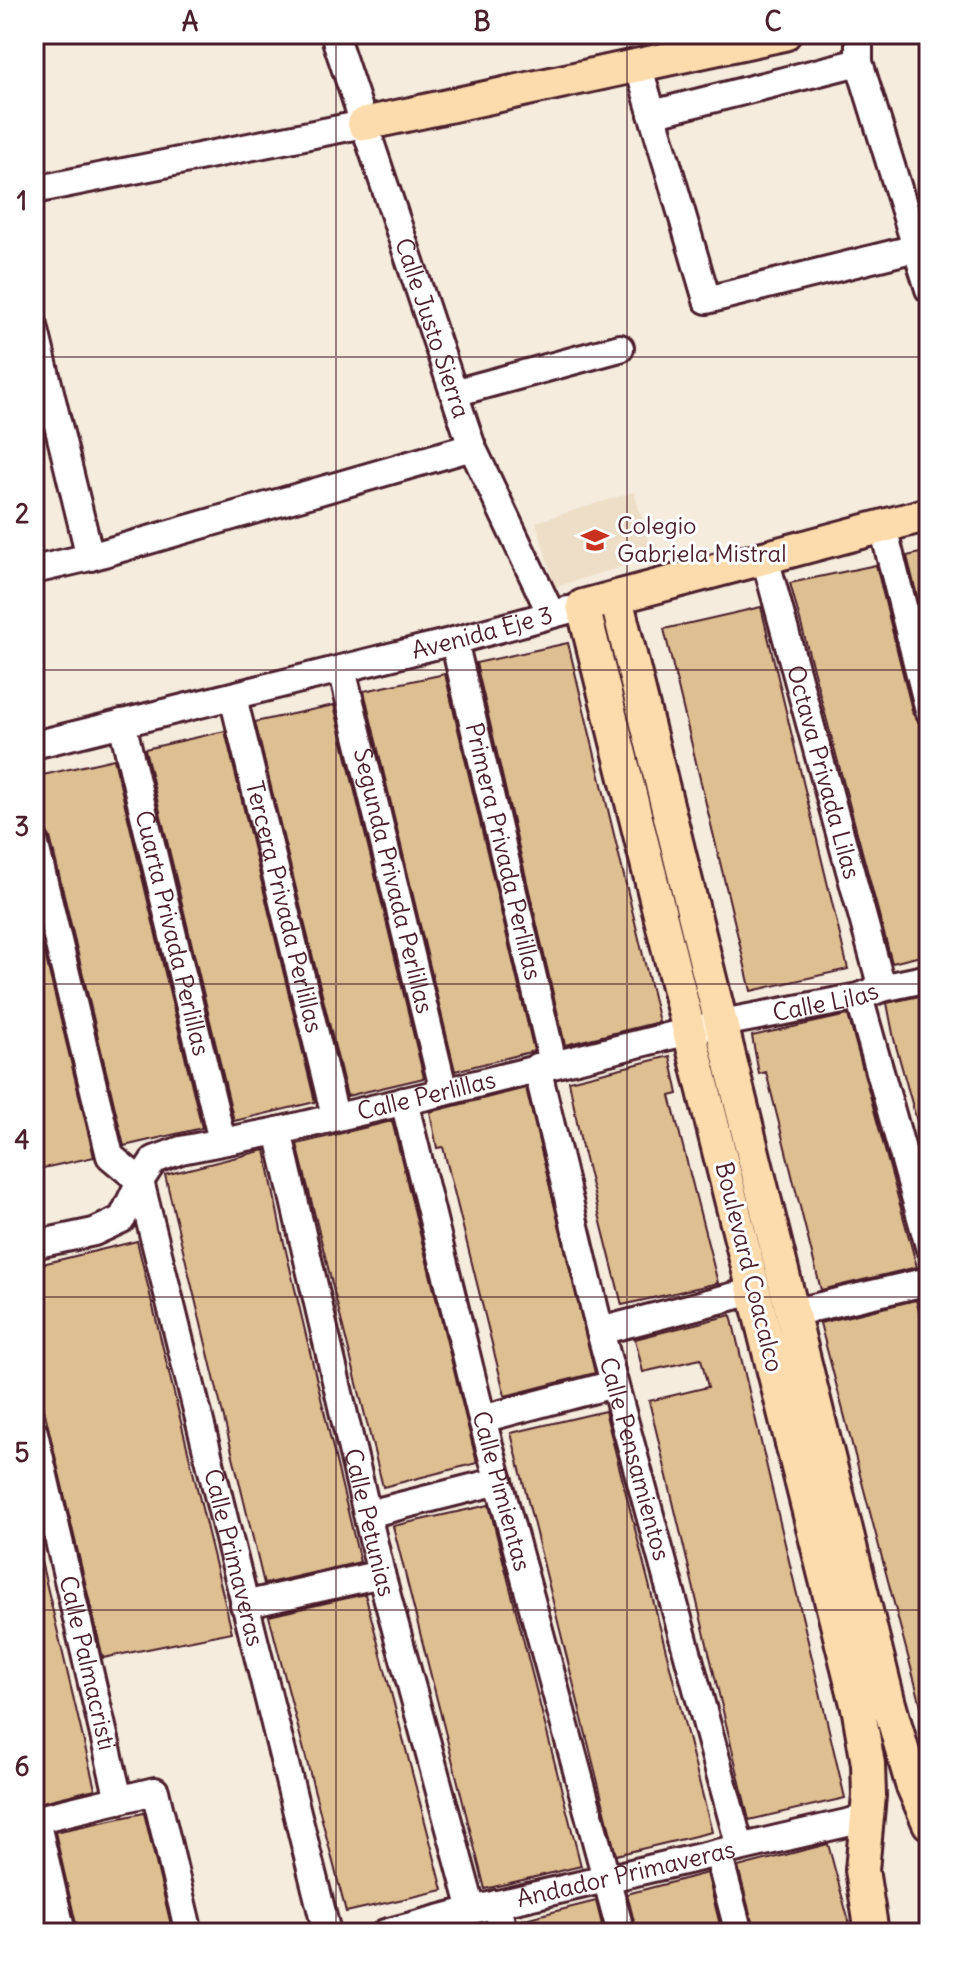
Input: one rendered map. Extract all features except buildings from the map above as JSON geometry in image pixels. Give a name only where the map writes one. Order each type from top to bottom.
[{"type":"main road","points":[[364,124],[638,65],[739,39],[784,34]]},
{"type":"main road","name":"Avenida Eje 3","points":[[583,606],[929,514]]},
{"type":"main road","name":"Boulevard Coacalco","points":[[616,598],[903,1755],[929,1823]]},
{"type":"main road","name":"Boulevard Coacalco","points":[[583,606],[859,1712],[868,1764],[868,1818],[862,1870],[872,1933]]},
{"type":"street","name":"Calle Justo Sierra","points":[[334,34],[472,447],[551,614]]},
{"type":"street","points":[[859,34],[859,62],[929,289]]},
{"type":"street","points":[[652,114],[859,62]]},
{"type":"street","points":[[638,65],[707,300],[916,248]]},
{"type":"street","points":[[34,190],[364,124]]},
{"type":"street","points":[[34,326],[90,557]]},
{"type":"street","points":[[454,393],[620,348]]},
{"type":"street","points":[[34,570],[90,557],[472,447]]},
{"type":"street","points":[[883,527],[929,710]]},
{"type":"street","name":"Octava Privada Lilas","points":[[765,558],[929,1246]]},
{"type":"street","name":"Avenida Eje 3","points":[[34,745],[583,606]]},
{"type":"street","name":"Primera Privada Perlillas","points":[[454,641],[545,1065]]},
{"type":"street","name":"Segunda Privada Perlillas","points":[[342,669],[444,1092]]},
{"type":"street","name":"Tercera Privada Perlillas","points":[[233,697],[335,1116]]},
{"type":"street","name":"Cuarta Privada Perlillas","points":[[122,723],[222,1141]]},
{"type":"street","points":[[34,841],[110,1156],[140,1181],[122,1219],[94,1232],[42,1243],[34,1240]]},
{"type":"street","name":"Calle Lilas","points":[[722,1023],[929,978]]},
{"type":"street","name":"Calle Perlillas","points":[[140,1181],[154,1160],[181,1150],[278,1131],[722,1023]]},
{"type":"street","name":"Calle Pensamientos","points":[[545,1065],[600,1331],[729,1850],[739,1933]]},
{"type":"street","name":"Calle Pimientas","points":[[404,1101],[482,1419],[621,1933]]},
{"type":"street","name":"Calle Petunias","points":[[278,1131],[381,1574],[484,1907],[504,1933]]},
{"type":"street","name":"Calle Primaveras","points":[[140,1181],[327,1933]]},
{"type":"street","points":[[791,1313],[929,1281]]},
{"type":"street","points":[[600,1331],[754,1291]]},
{"type":"street","points":[[482,1419],[614,1384]]},
{"type":"street","name":"Calle Palmacristi","points":[[34,1433],[119,1800]]},
{"type":"street","points":[[368,1514],[499,1481]]},
{"type":"street","points":[[244,1605],[381,1574]]},
{"type":"street","points":[[62,1933],[35,1820],[155,1791],[189,1933]]},
{"type":"street","name":"Andador Primaveras","points":[[385,1933],[868,1818]]},
{"type":"shaded area","name":"Colegio Gabriela Mistral","points":[[634,492],[653,557],[555,587],[536,522]]},
{"type":"place","name":"Colegio Gabriela Mistral","points":[[595,540]]}]
